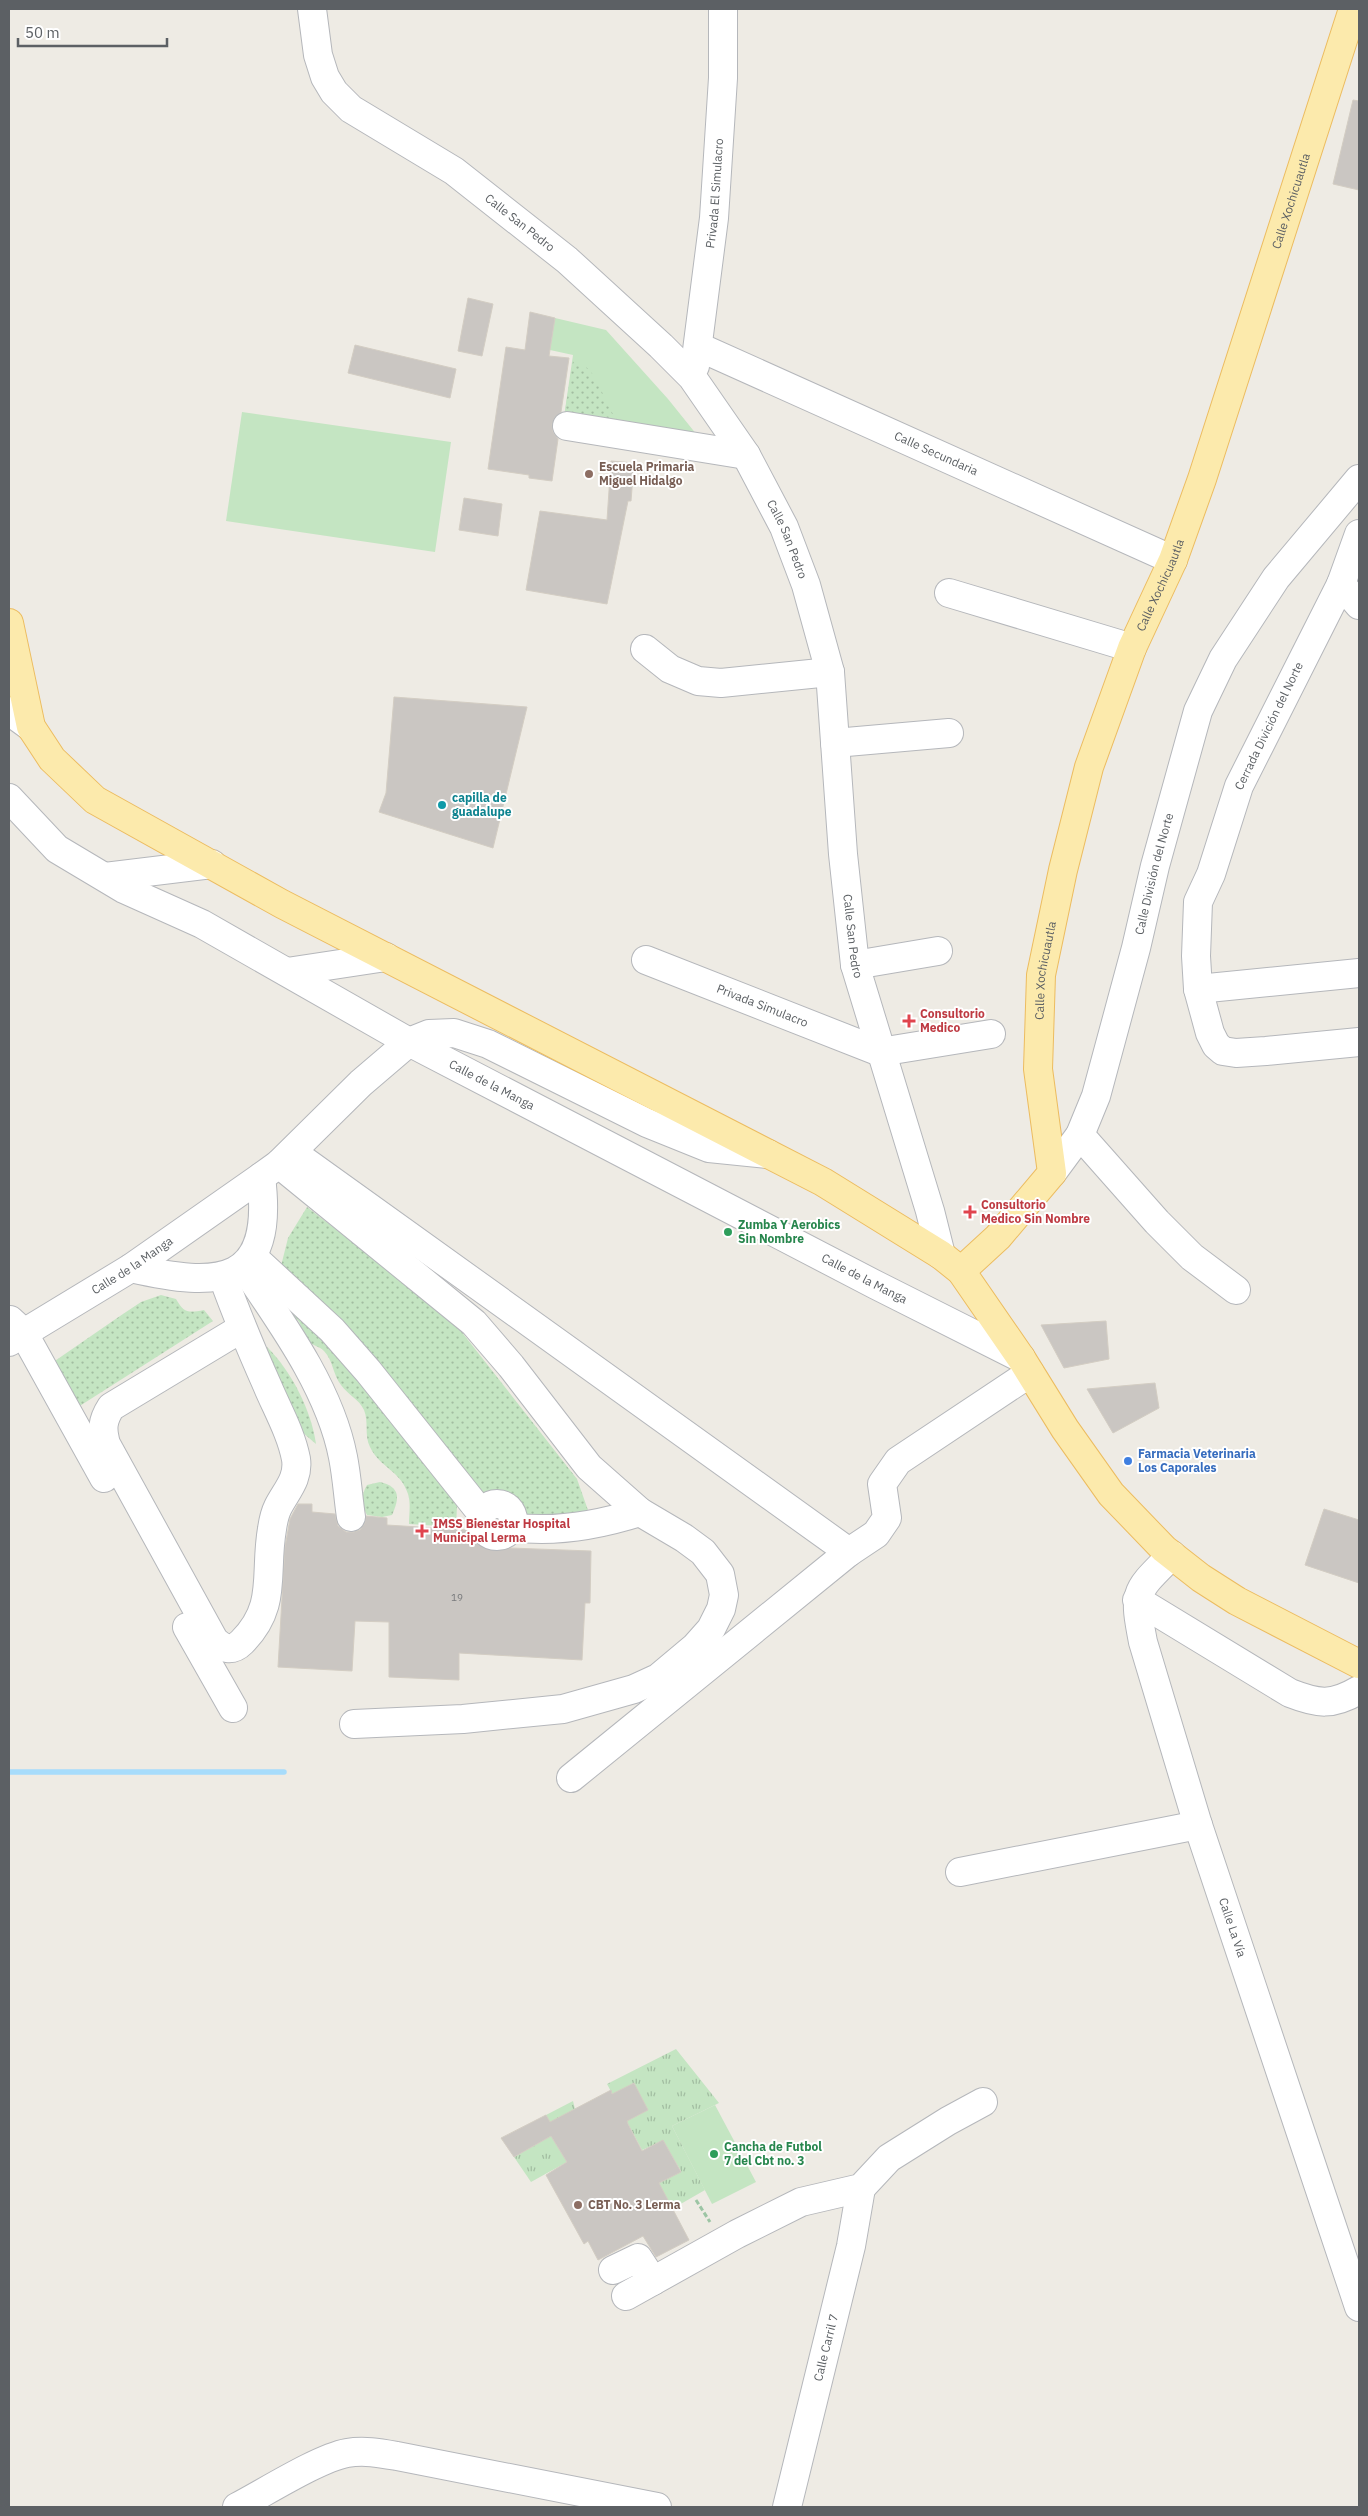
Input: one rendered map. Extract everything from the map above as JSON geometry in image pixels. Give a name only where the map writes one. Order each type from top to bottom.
[{"type":"main road","name":"Calle Xochicuautla","points":[[1052,1173],[1038,1069],[1040,976],[1063,870],[1089,766],[1132,648],[1173,560],[1202,479],[1353,9]]},
{"type":"main road","points":[[9,623],[31,727],[52,759],[95,800],[386,957],[823,1182],[951,1263],[1025,1365],[1065,1429],[1111,1494],[1172,1555],[1201,1578],[1237,1601],[1359,1664]]},
{"type":"main road","name":"Calle División del Norte","points":[[951,1263],[998,1237],[1052,1173]]},
{"type":"street","name":"Calle San Pedro","points":[[312,9],[318,55],[325,77],[334,92],[351,109],[454,171],[567,260],[692,377],[746,455],[784,527],[806,586],[830,672],[855,965],[927,1201],[951,1263]]},
{"type":"street","name":"Privada El Simulacro","points":[[692,377],[699,347],[714,218],[723,78],[723,9]]},
{"type":"street","name":"Calle Secundaria","points":[[699,347],[1173,560]]},
{"type":"street","points":[[567,426],[746,455]]},
{"type":"street","name":"Calle División del Norte","points":[[1052,1173],[1080,1135],[1096,1096],[1136,948],[1155,866],[1198,711],[1223,659],[1276,578],[1359,479]]},
{"type":"street","name":"Cerrada Divición del Norte","points":[[1359,534],[1341,584],[1238,786],[1211,874],[1198,902],[1196,956],[1198,989],[1210,1033],[1216,1045],[1223,1050],[1236,1052],[1266,1051],[1359,1042]]},
{"type":"street","points":[[1341,584],[1359,605]]},
{"type":"street","points":[[949,593],[1132,648]]},
{"type":"street","points":[[645,649],[670,669],[698,681],[721,682],[830,672]]},
{"type":"street","points":[[9,711],[31,727]]},
{"type":"street","points":[[835,743],[949,733]]},
{"type":"street","points":[[9,798],[57,849],[124,888],[202,924],[409,1042],[429,1034],[454,1034],[488,1044],[647,1123],[709,1148],[768,1154]]},
{"type":"street","points":[[105,877],[212,864]]},
{"type":"street","points":[[855,965],[938,951]]},
{"type":"street","points":[[287,972],[386,957]]},
{"type":"street","name":"Privada Simulacro","points":[[646,960],[880,1052]]},
{"type":"street","points":[[1198,989],[1359,973]]},
{"type":"street","points":[[880,1052],[991,1034]]},
{"type":"street","name":"Calle de la Manga","points":[[14,1331],[131,1268],[277,1164],[361,1083],[409,1042],[876,1285],[1025,1365]]},
{"type":"street","points":[[1080,1135],[1157,1222],[1192,1257],[1236,1290]]},
{"type":"street","points":[[242,1328],[111,1407],[104,1418],[102,1430],[106,1444],[214,1640],[221,1648],[238,1646],[256,1628],[263,1615],[266,1601],[272,1528],[277,1508],[295,1477],[296,1469],[296,1460],[287,1431],[242,1328],[240,1266],[264,1223],[264,1202],[277,1164]]},
{"type":"street","points":[[277,1164],[474,1323],[511,1366],[589,1467],[640,1512],[684,1538],[703,1552],[720,1574],[724,1595],[721,1610],[711,1630],[695,1647],[658,1678],[634,1689],[563,1709],[463,1719],[354,1724]]},
{"type":"street","points":[[277,1164],[849,1552]]},
{"type":"street","points":[[240,1266],[292,1340],[327,1408],[343,1456],[350,1517]]},
{"type":"street","points":[[131,1268],[174,1278],[240,1266],[338,1337],[482,1514],[486,1508],[500,1504],[511,1513],[512,1527],[544,1529],[591,1524],[640,1512]]},
{"type":"street","points":[[14,1331],[232,1708]]},
{"type":"street","points":[[571,1778],[849,1552],[876,1534],[887,1518],[883,1502],[882,1484],[898,1461],[1025,1365]]},
{"type":"street","points":[[1172,1555],[1140,1589],[1137,1600],[1290,1693],[1314,1703],[1331,1703],[1359,1690]]},
{"type":"street","name":"Calle La Vía","points":[[1137,1600],[1143,1642],[1198,1825],[1359,2306]]},
{"type":"street","points":[[960,1872],[1198,1825]]},
{"type":"street","points":[[626,2296],[737,2234],[796,2205],[862,2188],[889,2158],[948,2121],[983,2102]]},
{"type":"street","name":"Calle Carril 7","points":[[788,2507],[851,2246],[862,2188]]},
{"type":"street","points":[[724,2220],[783,2190],[796,2205]]},
{"type":"street","points":[[613,2270],[638,2258],[653,2281]]},
{"type":"street","points":[[237,2507],[328,2459],[346,2453],[364,2451],[657,2507]]},
{"type":"green space","points":[[555,318],[606,330],[668,399],[701,440],[564,417],[573,355],[550,350]]},
{"type":"green space","points":[[573,361],[582,364],[595,377],[617,419],[616,425],[564,417]]},
{"type":"green space","points":[[242,412],[451,442],[435,552],[226,521]]},
{"type":"green space","points":[[307,1207],[457,1326],[577,1479],[589,1513],[523,1517],[514,1504],[504,1496],[491,1493],[475,1493],[279,1274],[288,1238]]},
{"type":"green space","points":[[280,1294],[335,1351],[416,1449],[457,1506],[456,1527],[409,1524],[410,1505],[405,1486],[379,1460],[370,1447],[362,1406],[341,1385],[324,1351],[310,1343],[305,1337],[300,1323],[290,1316]]},
{"type":"green space","points":[[161,1295],[176,1299],[187,1311],[204,1310],[213,1321],[75,1409],[49,1365],[141,1302]]},
{"type":"green space","points":[[267,1347],[284,1368],[299,1392],[310,1418],[316,1444],[302,1432],[270,1361]]},
{"type":"green space","points":[[380,1482],[387,1484],[395,1490],[397,1498],[395,1509],[392,1515],[382,1517],[367,1515],[362,1500],[365,1489],[367,1485]]},
{"type":"green space","points":[[676,2049],[719,2103],[672,2126],[705,2190],[672,2209],[658,2183],[681,2171],[663,2141],[642,2150],[607,2084]]},
{"type":"green space","points":[[573,2101],[575,2109],[556,2133],[546,2115]]},
{"type":"green space","name":"Cancha de Futbol 7 del Cbt no. 3","points":[[715,2105],[756,2182],[712,2204],[672,2126]]},
{"type":"green space","points":[[551,2136],[567,2162],[531,2182],[514,2157]]},
{"type":"building","points":[[1353,100],[1359,101],[1359,190],[1333,184]]},
{"type":"building","points":[[468,298],[493,304],[482,356],[458,351]]},
{"type":"building","points":[[530,312],[555,318],[549,356],[569,358],[561,412],[555,417],[552,424],[553,432],[558,439],[552,481],[529,478],[529,475],[488,469],[506,347],[525,350]]},
{"type":"building","points":[[355,345],[456,369],[450,398],[348,373]]},
{"type":"building","points":[[611,461],[634,463],[631,501],[628,501],[607,604],[526,590],[540,511],[607,520]]},
{"type":"building","points":[[464,498],[502,504],[498,536],[459,530]]},
{"type":"building","name":"capilla de guadalupe","points":[[394,697],[527,707],[493,848],[379,812],[386,793]]},
{"type":"building","points":[[1106,1321],[1109,1359],[1064,1368],[1041,1325]]},
{"type":"building","points":[[1155,1383],[1159,1408],[1113,1433],[1087,1389]]},
{"type":"building","name":"IMSS Bienestar Hospital Municipal Lerma","points":[[298,1504],[312,1504],[312,1512],[335,1514],[338,1526],[346,1532],[360,1530],[365,1523],[366,1516],[387,1518],[387,1525],[483,1531],[484,1547],[591,1551],[590,1603],[585,1603],[582,1660],[459,1653],[459,1680],[389,1677],[389,1622],[355,1621],[352,1671],[278,1667],[285,1547],[290,1519]]},
{"type":"building","points":[[1324,1509],[1359,1520],[1359,1583],[1305,1565]]},
{"type":"building","points":[[634,2083],[648,2110],[627,2121],[628,2124],[642,2151],[663,2140],[681,2172],[659,2183],[689,2240],[656,2257],[643,2236],[598,2260],[588,2241],[584,2244],[546,2175],[567,2162],[551,2136],[514,2157],[501,2138],[546,2115],[550,2122],[611,2090],[612,2094]]},
{"type":"waterway","points":[[9,1772],[284,1772]]},
{"type":"place","name":"Escuela Primaria Miguel Hidalgo","points":[[589,474]]},
{"type":"place","name":"capilla de guadalupe","points":[[442,805]]},
{"type":"place","name":"Consultorio Medico","points":[[909,1021]]},
{"type":"place","name":"Consultorio Medico Sin Nombre","points":[[970,1212]]},
{"type":"place","name":"Zumba Y Aerobics Sin Nombre","points":[[728,1232]]},
{"type":"place","name":"Farmacia Veterinaria Los Caporales","points":[[1128,1461]]},
{"type":"place","name":"IMSS Bienestar Hospital Municipal Lerma","points":[[422,1531]]},
{"type":"place","name":"Cancha de Futbol 7 del Cbt no. 3","points":[[714,2154]]},
{"type":"place","name":"CBT No. 3 Lerma","points":[[578,2205]]}]
